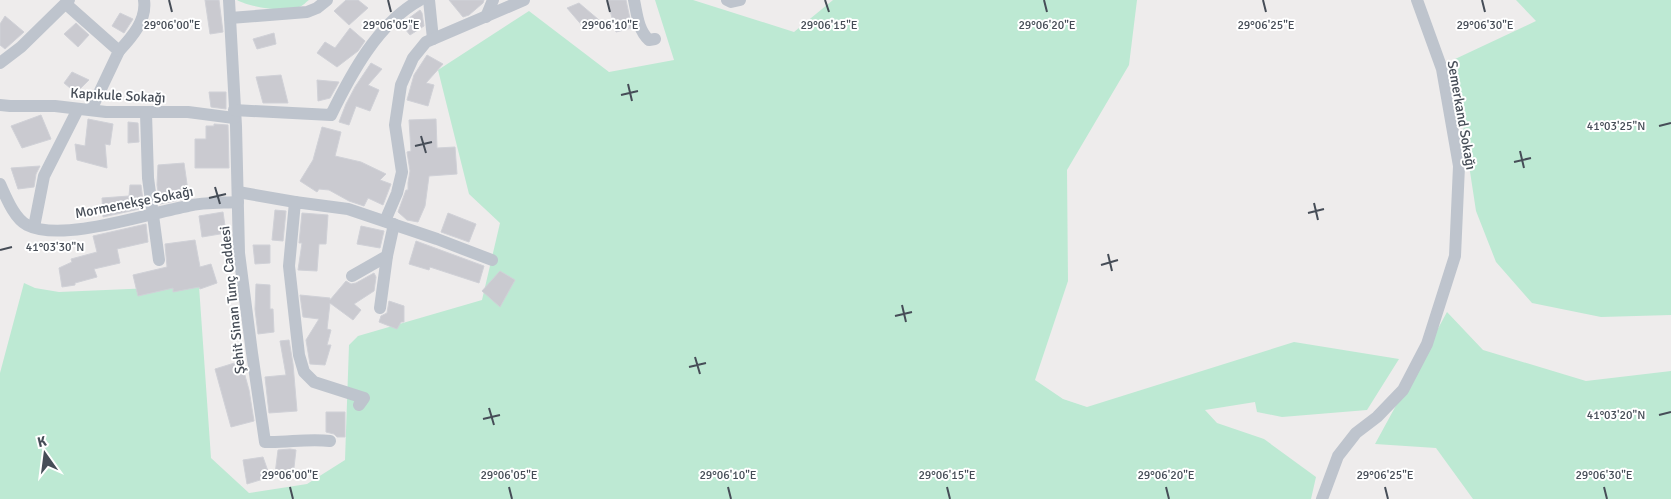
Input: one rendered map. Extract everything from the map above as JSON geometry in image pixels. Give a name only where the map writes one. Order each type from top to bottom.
[{"type":"street","points":[[0,184],[10,206],[25,224],[34,227],[44,176],[119,51],[136,33],[145,10],[144,0]]},
{"type":"street","name":"Şehit Sinan Tunç Caddesi","points":[[229,0],[239,253],[265,442],[302,441],[312,438],[330,441]]},
{"type":"street","points":[[230,18],[306,12],[318,8],[327,0]]},
{"type":"street","name":"Kapıkule Sokağı","points":[[0,105],[55,106],[146,113],[331,115],[349,78],[389,22],[420,0]]},
{"type":"street","points":[[429,0],[433,39]]},
{"type":"street","points":[[486,18],[493,0]]},
{"type":"street","points":[[380,308],[390,223],[402,172],[395,125],[401,85],[412,58],[426,42],[486,18],[524,0]]},
{"type":"street","points":[[634,0],[639,24],[644,35],[649,40],[655,39]]},
{"type":"street","points":[[727,0],[731,2],[740,0]]},
{"type":"street","name":"Semerkand Sokağı","points":[[1322,499],[1338,456],[1356,433],[1377,417],[1403,390],[1427,344],[1455,256],[1459,166],[1442,69],[1417,0]]},
{"type":"street","points":[[0,63],[21,47],[68,2],[119,51]]},
{"type":"street","points":[[146,113],[148,178],[159,260]]},
{"type":"street","name":"Mormenekşe Sokağı","points":[[34,227],[44,231],[87,229],[190,205],[238,197],[348,209],[492,260]]},
{"type":"street","points":[[295,202],[289,266],[299,355],[304,372],[314,382],[364,398],[359,405]]},
{"type":"street","points":[[352,276],[387,256]]},
{"type":"green space","points":[[237,0],[309,0],[293,9],[277,9],[258,7]]},
{"type":"green space","points":[[655,0],[693,0],[794,32],[833,0],[1137,0],[1129,65],[1067,170],[1068,281],[1035,380],[1063,399],[1087,407],[1294,342],[1399,359],[1367,410],[1282,417],[1257,412],[1255,402],[1205,410],[1217,423],[1264,439],[1316,477],[1311,499],[0,499],[0,373],[24,283],[35,288],[59,292],[199,286],[211,458],[249,493],[307,484],[345,460],[349,345],[358,336],[482,300],[500,223],[469,194],[438,70],[529,11],[609,72],[674,60]]},
{"type":"green space","points":[[1516,0],[1671,0],[1671,315],[1601,317],[1532,303],[1496,262],[1476,211],[1453,60],[1536,21]]},
{"type":"green space","points":[[1447,312],[1483,350],[1586,381],[1671,371],[1671,499],[1473,499],[1436,448],[1375,444]]},
{"type":"building","points":[[205,0],[219,0],[223,32],[210,34]]},
{"type":"building","points":[[346,0],[358,0],[368,8],[349,25],[334,11]]},
{"type":"building","points":[[449,0],[484,0],[469,15],[463,17]]},
{"type":"building","points":[[607,0],[626,0],[632,28],[616,32]]},
{"type":"building","points":[[579,3],[599,20],[585,29],[567,8]]},
{"type":"building","points":[[420,10],[424,26],[410,35],[401,24]]},
{"type":"building","points":[[120,13],[133,19],[124,33],[112,26]]},
{"type":"building","points":[[5,16],[24,32],[5,49],[0,45],[0,24]]},
{"type":"building","points":[[76,23],[89,35],[78,47],[64,34]]},
{"type":"building","points":[[350,28],[365,41],[358,51],[337,67],[317,53],[325,42],[335,48]]},
{"type":"building","points":[[274,33],[276,44],[257,49],[253,39]]},
{"type":"building","points":[[427,55],[443,64],[426,83],[434,85],[428,106],[407,100],[414,75]]},
{"type":"building","points":[[371,63],[382,69],[368,85],[379,90],[370,111],[356,106],[349,125],[339,122],[355,87]]},
{"type":"building","points":[[72,72],[89,80],[76,93],[64,83]]},
{"type":"building","points":[[281,75],[288,103],[263,103],[256,77]]},
{"type":"building","points":[[317,80],[339,82],[330,98],[318,101]]},
{"type":"building","points":[[209,92],[226,92],[226,109],[211,107]]},
{"type":"building","points":[[41,115],[51,139],[22,148],[11,126]]},
{"type":"building","points":[[88,119],[113,124],[110,145],[105,144],[107,168],[77,160],[75,144],[85,146]]},
{"type":"building","points":[[436,119],[437,148],[455,147],[457,174],[429,176],[425,206],[418,222],[407,220],[398,212],[406,190],[408,190],[410,171],[407,152],[411,151],[409,120]]},
{"type":"building","points":[[128,122],[138,123],[139,142],[128,143]]},
{"type":"building","points":[[214,124],[228,125],[229,168],[195,168],[195,139],[206,139],[206,126],[214,126]]},
{"type":"building","points":[[322,127],[341,132],[335,156],[361,162],[386,174],[380,180],[391,184],[383,205],[368,198],[364,206],[349,201],[329,190],[319,189],[317,192],[300,181],[313,160]]},
{"type":"building","points":[[184,163],[189,198],[160,204],[157,185],[158,165]]},
{"type":"building","points":[[40,166],[36,174],[34,187],[18,189],[11,168]]},
{"type":"building","points":[[130,185],[141,185],[144,208],[103,217],[102,198],[129,196]]},
{"type":"building","points":[[275,210],[286,211],[283,241],[272,240]]},
{"type":"building","points":[[223,212],[226,233],[202,237],[199,216]]},
{"type":"building","points":[[302,213],[328,215],[326,244],[319,244],[317,271],[298,270],[302,243],[299,243]]},
{"type":"building","points":[[448,213],[476,224],[469,242],[441,232]]},
{"type":"building","points":[[146,224],[148,242],[117,249],[120,263],[94,269],[97,277],[75,283],[75,285],[62,287],[59,268],[72,262],[71,259],[97,252],[93,236]]},
{"type":"building","points":[[361,226],[384,231],[380,248],[357,244]]},
{"type":"building","points":[[195,240],[200,267],[211,264],[217,283],[200,289],[199,287],[173,292],[173,288],[138,296],[133,275],[167,267],[165,244]]},
{"type":"building","points":[[416,241],[484,266],[479,283],[430,267],[429,270],[409,264]]},
{"type":"building","points":[[253,245],[270,245],[270,263],[255,264]]},
{"type":"building","points":[[500,271],[515,280],[500,307],[482,291]]},
{"type":"building","points":[[374,273],[376,277],[374,291],[354,304],[361,310],[353,320],[330,303],[327,329],[331,330],[327,345],[331,345],[325,365],[310,364],[306,340],[319,319],[303,317],[300,295],[330,298],[330,300],[346,281],[351,284],[356,283]]},
{"type":"building","points":[[256,284],[270,285],[270,309],[273,309],[274,332],[258,334],[255,309]]},
{"type":"building","points":[[389,301],[404,306],[404,322],[401,322],[397,329],[379,322],[381,316],[387,313]]},
{"type":"building","points":[[289,340],[297,411],[269,413],[265,377],[286,375],[280,341]]},
{"type":"building","points":[[241,361],[249,390],[254,421],[231,427],[215,369]]},
{"type":"building","points":[[326,412],[345,412],[345,437],[337,437],[326,432]]},
{"type":"building","points":[[278,450],[296,450],[293,476],[275,474]]},
{"type":"building","points":[[263,457],[270,477],[247,484],[243,460]]}]
